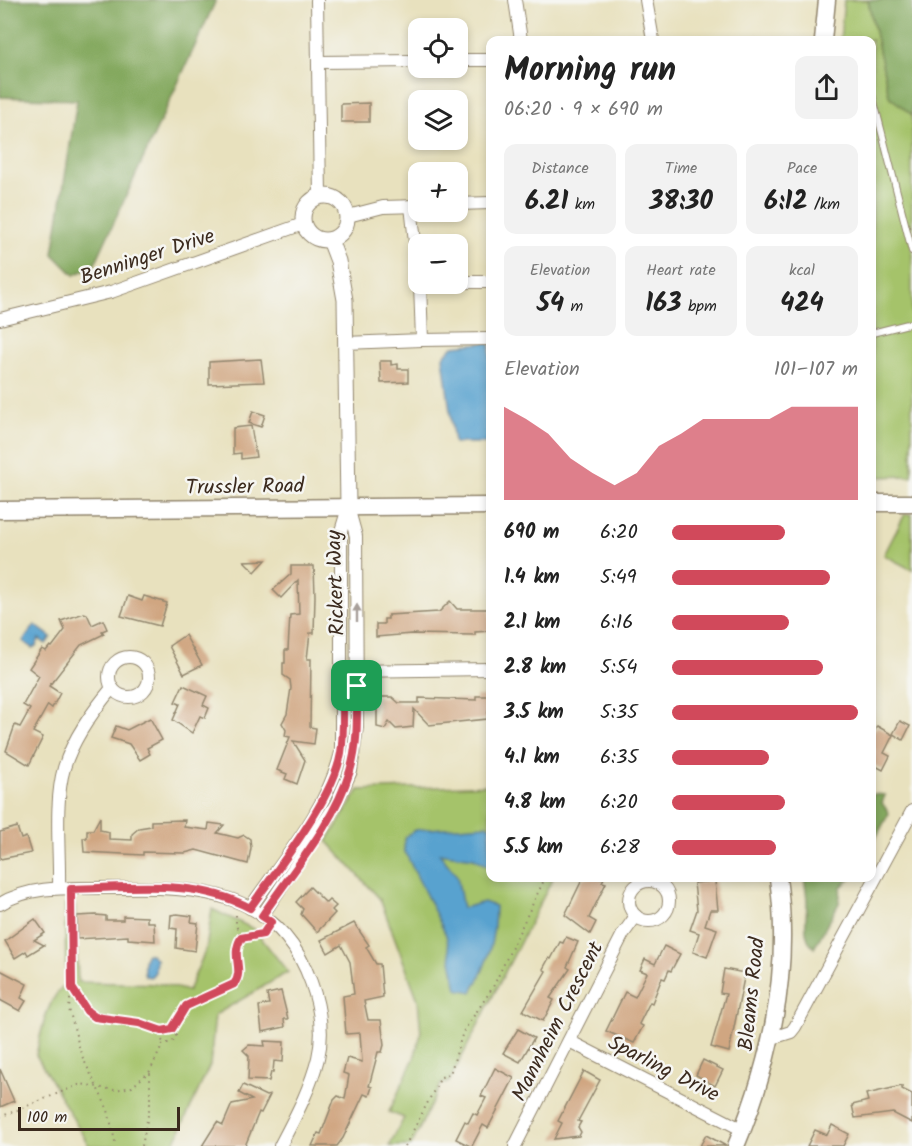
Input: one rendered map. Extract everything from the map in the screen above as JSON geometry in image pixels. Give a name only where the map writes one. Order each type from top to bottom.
[{"type":"main road","points":[[823,36],[827,0]]},
{"type":"main road","points":[[876,503],[912,503]]},
{"type":"main road","name":"Trussler Road","points":[[0,510],[486,506]]},
{"type":"main road","name":"Bleams Road","points":[[736,1146],[760,1083],[772,1038],[780,969],[778,882]]},
{"type":"street","points":[[317,0],[320,196]]},
{"type":"street","points":[[515,0],[520,36]]},
{"type":"street","points":[[646,0],[652,36]]},
{"type":"street","points":[[468,60],[486,60]]},
{"type":"street","points":[[318,62],[408,61]]},
{"type":"street","points":[[320,196],[339,200],[348,216],[344,231],[330,240],[313,237],[303,224],[307,206],[320,196]]},
{"type":"street","points":[[468,204],[486,203]]},
{"type":"street","points":[[348,216],[383,207],[408,206]]},
{"type":"street","name":"Benninger Drive","points":[[0,319],[111,292],[303,224]]},
{"type":"street","points":[[330,240],[343,280],[348,507]]},
{"type":"street","points":[[468,282],[486,282]]},
{"type":"street","points":[[420,294],[422,340]]},
{"type":"street","points":[[345,343],[486,339]]},
{"type":"street","name":"Rickert Way","points":[[250,908],[322,802],[332,782],[341,753],[343,670],[341,531],[348,507]]},
{"type":"street","name":"Rickert Way","points":[[267,919],[326,820],[351,771],[357,727],[356,536],[348,507]]},
{"type":"street","points":[[343,670],[486,669]]},
{"type":"street","points":[[65,889],[61,787],[64,767],[90,716],[112,688]]},
{"type":"street","points":[[876,877],[912,811]]},
{"type":"street","points":[[772,1038],[791,1032],[795,1027],[874,882]]},
{"type":"street","points":[[0,904],[23,893],[65,889],[173,886],[196,889],[235,900],[267,919],[296,952],[308,973],[316,997],[321,1030],[318,1058],[309,1087],[280,1146]]},
{"type":"street","name":"Mannheim Crescent","points":[[515,1146],[623,934],[636,916]]},
{"type":"street","name":"Sparling Drive","points":[[568,1041],[743,1130]]},
{"type":"lane","points":[[876,110],[912,251]]},
{"type":"lane","points":[[876,332],[912,323]]},
{"type":"path","points":[[405,1146],[441,1077],[450,1074],[463,1032],[492,987],[543,882]]},
{"type":"path","points":[[65,889],[72,988],[69,1009],[81,1054],[99,1087],[108,1110],[116,1146]]},
{"type":"path","points":[[72,988],[87,1011],[95,1017],[139,1023],[162,1031],[172,1029],[186,1006],[234,984],[239,972],[234,953],[241,938],[236,925],[235,900]]},
{"type":"path","points":[[241,938],[263,934],[267,919]]},
{"type":"path","points":[[164,1042],[174,1040],[176,1035],[172,1029]]},
{"type":"path","points":[[162,1031],[161,1037],[164,1042]]},
{"type":"path","points":[[0,1118],[81,1084],[123,1090],[141,1081],[150,1071],[164,1042]]},
{"type":"path","points":[[142,1146],[150,1105],[150,1071]]},
{"type":"green space","points":[[0,0],[216,0],[94,266],[74,275],[53,254],[77,100],[0,97]]},
{"type":"green space","points":[[844,0],[868,0],[876,36],[840,36]]},
{"type":"green space","points":[[868,0],[912,0],[912,115],[889,96]]},
{"type":"green space","points":[[876,36],[889,95],[912,115],[912,476],[876,477]]},
{"type":"green space","points":[[905,514],[912,514],[912,570],[884,555]]},
{"type":"green space","points":[[486,785],[486,882],[551,882],[449,1082],[441,1084],[411,1146],[389,1146],[404,1118],[389,1112],[414,1058],[421,1034],[418,1000],[380,899],[327,841],[359,790]]},
{"type":"green space","points":[[876,794],[885,795],[882,803],[889,813],[876,837]]},
{"type":"green space","points":[[805,882],[847,882],[841,887],[839,903],[814,948],[806,932],[807,899]]},
{"type":"green space","points":[[65,904],[75,906],[78,982],[162,984],[188,991],[206,949],[212,909],[254,929],[288,972],[215,1015],[210,1065],[173,1146],[89,1146],[36,1055],[49,1007],[66,983]]},
{"type":"water","points":[[486,342],[486,443],[454,443],[443,357],[453,346]]},
{"type":"water","points":[[35,625],[51,637],[46,644],[39,639],[36,646],[32,648],[23,641]]},
{"type":"water","points":[[486,825],[486,865],[474,858],[439,853],[457,876],[463,908],[484,902],[495,906],[490,950],[472,992],[457,989],[446,935],[404,850],[405,837],[415,830]]},
{"type":"water","points":[[147,954],[151,954],[156,959],[155,972],[151,977],[144,974],[144,961]]},
{"type":"building","points":[[369,103],[369,122],[341,122],[341,104]]},
{"type":"building","points":[[261,359],[264,382],[209,384],[209,362]]},
{"type":"building","points":[[380,361],[391,361],[391,365],[398,364],[398,369],[408,369],[408,382],[381,383]]},
{"type":"building","points":[[253,411],[265,415],[261,427],[249,423]]},
{"type":"building","points":[[251,426],[256,457],[241,459],[241,453],[233,454],[233,428]]},
{"type":"building","points":[[266,560],[255,572],[244,561]]},
{"type":"building","points":[[291,566],[314,566],[315,596],[314,633],[310,633],[307,659],[311,659],[310,727],[316,728],[314,744],[293,741],[305,760],[297,784],[285,779],[287,774],[277,770],[290,737],[285,736],[286,730],[282,723],[287,714],[291,688],[290,680],[283,675],[283,663],[285,663],[285,650],[288,650],[290,615],[299,614],[298,580],[281,598],[273,590],[291,574]]},
{"type":"building","points":[[128,596],[142,601],[144,596],[167,603],[160,626],[121,616]]},
{"type":"building","points":[[450,601],[457,609],[486,609],[486,631],[475,632],[475,635],[411,634],[376,637],[376,624],[384,624],[384,619],[388,619],[388,615],[439,612]]},
{"type":"building","points":[[87,614],[92,625],[103,620],[107,629],[102,631],[104,634],[81,645],[49,686],[60,693],[52,708],[48,705],[33,732],[43,737],[29,765],[6,751],[15,725],[20,727],[30,709],[23,705],[39,676],[29,668],[42,649],[46,651],[50,646],[52,647],[65,630],[61,621]]},
{"type":"building","points":[[185,635],[202,665],[184,674],[169,646]]},
{"type":"building","points":[[183,685],[207,696],[203,705],[209,708],[205,718],[200,716],[192,733],[173,720],[180,704],[175,702]]},
{"type":"building","points":[[476,696],[486,696],[486,719],[429,725],[414,709],[413,727],[396,729],[389,722],[385,729],[377,727],[377,697],[392,697],[399,703],[419,703],[419,698],[476,700]]},
{"type":"building","points":[[150,718],[162,740],[147,748],[150,754],[140,760],[129,744],[111,738],[116,726],[127,730]]},
{"type":"building","points":[[900,721],[910,726],[903,740],[893,734]]},
{"type":"building","points":[[877,726],[893,735],[884,753],[890,756],[883,770],[876,766]]},
{"type":"building","points":[[100,817],[100,830],[109,832],[109,839],[132,840],[132,834],[139,828],[151,826],[151,821],[185,820],[184,827],[208,830],[209,823],[224,825],[217,833],[238,838],[244,835],[250,839],[248,864],[196,850],[185,853],[143,852],[143,855],[84,852],[83,838],[87,838],[87,830],[93,830]]},
{"type":"building","points":[[17,827],[21,839],[26,837],[31,853],[0,859],[0,832]]},
{"type":"building","points":[[581,882],[606,883],[589,918],[596,922],[590,934],[565,915]]},
{"type":"building","points":[[715,882],[718,910],[710,910],[705,925],[717,929],[707,957],[693,952],[699,933],[690,930],[697,910],[694,883]]},
{"type":"building","points":[[310,887],[326,903],[329,900],[336,906],[332,910],[335,913],[317,932],[301,914],[303,909],[296,902]]},
{"type":"building","points":[[171,915],[192,916],[191,922],[198,923],[195,951],[176,948],[177,929],[170,928]]},
{"type":"building","points":[[77,916],[106,916],[106,920],[123,920],[123,916],[147,917],[147,922],[154,922],[155,941],[128,939],[128,936],[77,939]]},
{"type":"building","points":[[35,919],[45,933],[34,940],[44,945],[28,955],[26,951],[15,958],[5,941]]},
{"type":"building","points":[[354,923],[369,945],[366,947],[376,964],[380,964],[383,997],[364,1001],[368,1020],[381,1020],[384,1045],[382,1052],[378,1052],[369,1086],[372,1087],[369,1096],[364,1094],[343,1138],[337,1146],[312,1146],[318,1133],[321,1134],[334,1100],[338,1096],[345,1099],[349,1075],[343,1073],[347,1058],[362,1062],[360,1033],[346,1034],[343,996],[354,994],[350,962],[341,945],[328,953],[321,940]]},
{"type":"building","points":[[566,937],[578,942],[567,967],[570,969],[550,998],[554,1000],[543,1021],[523,1011],[546,971],[543,969],[549,958],[551,959],[560,942],[563,943]]},
{"type":"building","points":[[664,946],[680,954],[665,979],[662,978],[652,1003],[650,1002],[639,1024],[643,1026],[634,1043],[606,1031],[625,992],[635,997],[647,973],[640,970],[645,959],[655,964]]},
{"type":"building","points":[[724,969],[745,973],[729,1052],[711,1047],[726,994],[720,993]]},
{"type":"building","points":[[0,970],[27,984],[21,998],[26,1001],[20,1011],[0,1000]]},
{"type":"building","points":[[281,991],[288,1019],[284,1019],[285,1027],[262,1032],[259,1006],[269,1004],[267,994]]},
{"type":"building","points":[[518,1029],[534,1038],[520,1062],[503,1053]]},
{"type":"building","points":[[264,1041],[284,1042],[283,1062],[274,1061],[269,1081],[248,1080],[249,1056],[243,1050],[249,1045],[265,1046]]},
{"type":"building","points":[[703,1060],[723,1070],[715,1086],[696,1075]]},
{"type":"building","points":[[495,1068],[514,1078],[488,1128],[483,1125],[470,1146],[456,1139],[465,1121],[468,1123],[473,1113],[477,1115],[486,1098],[481,1096]]},
{"type":"building","points":[[0,1069],[14,1101],[0,1107]]},
{"type":"building","points":[[584,1071],[600,1080],[578,1121],[581,1122],[578,1127],[581,1132],[579,1136],[554,1139],[562,1123],[558,1121]]},
{"type":"building","points":[[243,1085],[266,1096],[270,1095],[261,1113],[259,1112],[245,1146],[202,1146],[217,1122],[223,1125],[232,1104],[252,1100],[239,1093]]},
{"type":"building","points":[[902,1086],[902,1089],[912,1094],[912,1123],[893,1113],[855,1118],[852,1105],[868,1101],[866,1094]]},
{"type":"building","points":[[832,1125],[849,1134],[843,1146],[807,1146],[815,1130],[827,1135]]},
{"type":"building","points":[[706,1135],[726,1146],[700,1146]]},
{"type":"route","points":[[343,670],[357,671],[357,686],[357,727],[351,771],[336,804],[262,916],[271,922],[263,934],[241,938],[234,953],[239,972],[234,984],[224,991],[210,993],[197,1004],[186,1006],[181,1010],[172,1029],[166,1028],[162,1031],[139,1023],[95,1017],[87,1011],[72,988],[71,889],[173,886],[226,896],[250,908],[322,802],[332,782],[341,753],[343,670]]}]
